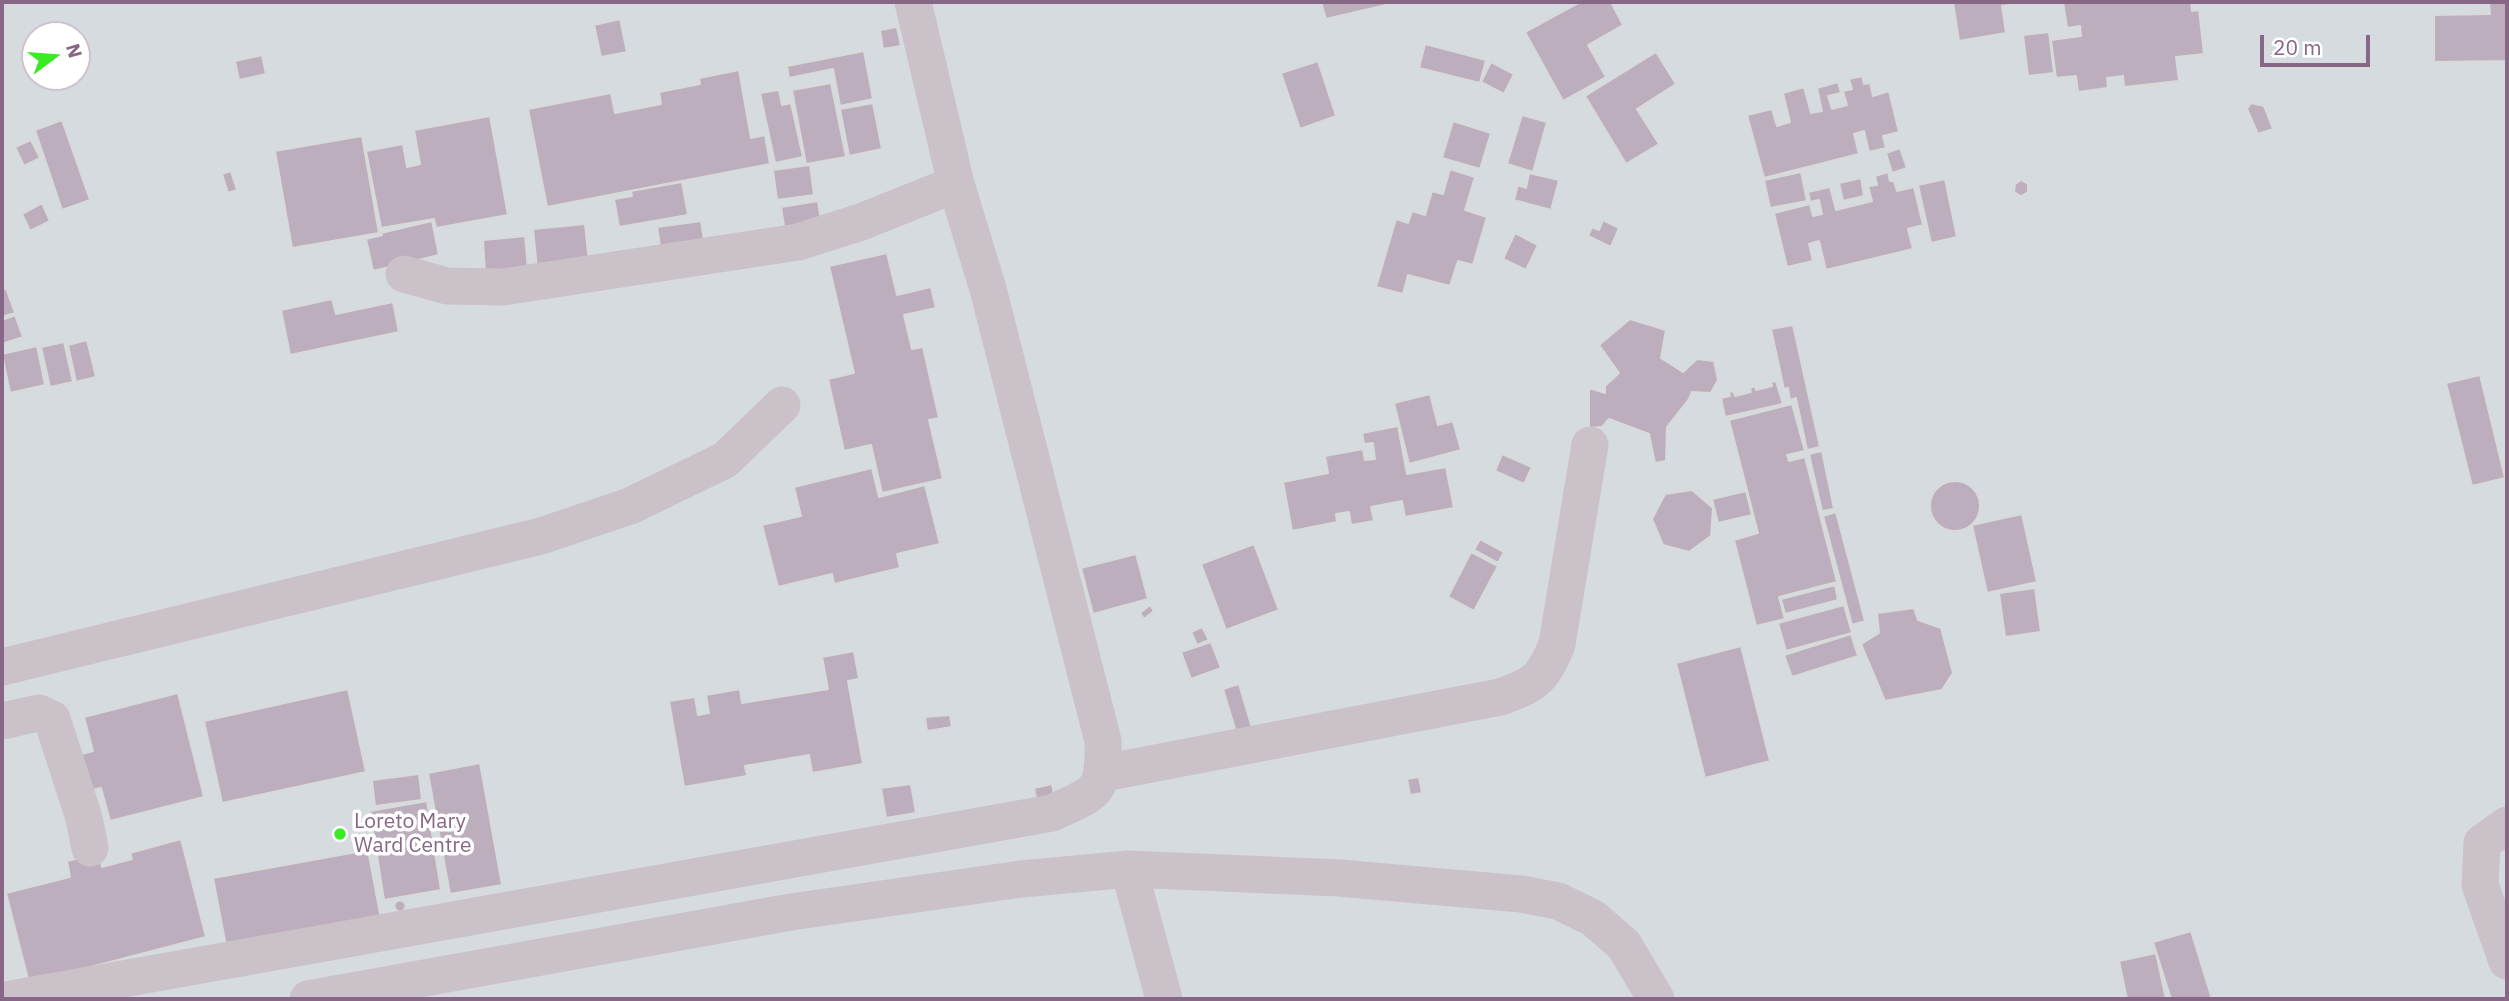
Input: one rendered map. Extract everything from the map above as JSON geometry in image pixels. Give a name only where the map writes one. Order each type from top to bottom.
[{"type":"street","points":[[12,999],[1052,813],[1092,794],[1104,773],[1103,741],[988,289],[956,184],[914,2]]},
{"type":"street","points":[[404,274],[447,286],[503,287],[798,242],[861,222],[956,184]]},
{"type":"street","points":[[2,667],[541,536],[631,506],[725,460],[782,405]]},
{"type":"street","points":[[1104,773],[1500,697],[1525,689],[1546,671],[1557,644],[1590,445]]},
{"type":"street","points":[[2,721],[39,713],[52,719],[84,818],[90,848]]},
{"type":"street","points":[[2507,824],[2482,843],[2480,885],[2507,961]]},
{"type":"street","points":[[308,999],[791,912],[1021,879],[1129,869],[1339,878],[1521,894],[1558,901],[1593,918],[1624,944],[1656,999]]},
{"type":"street","points":[[1129,869],[1164,999]]},
{"type":"shaded area","points":[[2,2],[2507,2],[2507,999],[2,999]]},
{"type":"building","points":[[1321,2],[1399,2],[1326,19]]},
{"type":"building","points":[[1580,2],[1611,2],[1623,25],[1588,45],[1606,77],[1563,101],[1525,32]]},
{"type":"building","points":[[1953,2],[2010,2],[2010,5],[2002,6],[2006,33],[1959,41]]},
{"type":"building","points":[[2063,2],[2191,2],[2192,11],[2199,10],[2204,54],[2176,57],[2179,81],[2124,87],[2123,76],[2107,78],[2108,88],[2078,92],[2076,76],[2056,78],[2051,40],[2081,36],[2080,26],[2067,28]]},
{"type":"building","points":[[2489,2],[2507,2],[2507,61],[2434,62],[2434,15],[2490,14]]},
{"type":"building","points":[[620,19],[627,52],[601,57],[594,25]]},
{"type":"building","points":[[897,27],[901,46],[883,49],[880,30]]},
{"type":"building","points":[[2049,32],[2054,73],[2028,76],[2023,35]]},
{"type":"building","points":[[1425,44],[1486,60],[1480,83],[1419,68]]},
{"type":"building","points":[[864,51],[873,99],[840,106],[833,69],[789,78],[787,66]]},
{"type":"building","points":[[1656,52],[1676,84],[1637,109],[1659,144],[1626,164],[1585,96]]},
{"type":"building","points":[[262,55],[266,74],[239,80],[235,61]]},
{"type":"building","points":[[1318,61],[1336,116],[1300,129],[1281,73]]},
{"type":"building","points":[[1491,62],[1514,74],[1504,94],[1481,82]]},
{"type":"building","points":[[739,70],[751,138],[765,135],[770,164],[547,207],[528,109],[611,93],[615,113],[661,104],[659,92],[700,84],[699,78]]},
{"type":"building","points":[[1862,76],[1864,84],[1870,83],[1873,96],[1889,91],[1899,132],[1883,136],[1886,148],[1869,152],[1864,131],[1854,134],[1859,154],[1764,178],[1747,115],[1772,109],[1777,126],[1790,122],[1783,93],[1804,87],[1811,113],[1822,111],[1817,88],[1838,82],[1841,93],[1828,96],[1832,109],[1847,105],[1843,91],[1852,89],[1849,79]]},
{"type":"building","points":[[831,83],[846,157],[806,164],[792,90]]},
{"type":"building","points":[[779,90],[782,105],[791,103],[803,157],[775,163],[760,93]]},
{"type":"building","points":[[873,103],[882,149],[849,156],[840,109]]},
{"type":"building","points":[[2251,103],[2264,106],[2273,129],[2258,134],[2247,109]]},
{"type":"building","points":[[1522,115],[1547,122],[1533,172],[1507,164]]},
{"type":"building","points":[[490,116],[508,215],[436,228],[434,219],[381,228],[366,151],[403,144],[407,167],[420,164],[414,130]]},
{"type":"building","points":[[62,120],[90,200],[62,210],[35,130]]},
{"type":"building","points":[[1453,121],[1491,133],[1480,169],[1442,158]]},
{"type":"building","points":[[362,136],[379,233],[292,248],[275,151]]},
{"type":"building","points":[[31,140],[40,158],[24,166],[15,147]]},
{"type":"building","points":[[1900,148],[1907,168],[1892,173],[1886,153]]},
{"type":"building","points":[[810,165],[814,195],[777,200],[773,170]]},
{"type":"building","points":[[1450,169],[1475,177],[1465,210],[1487,217],[1473,265],[1458,261],[1450,286],[1408,275],[1403,294],[1376,287],[1396,219],[1408,223],[1412,211],[1425,215],[1432,191],[1443,194]]},
{"type":"building","points":[[231,171],[237,190],[228,193],[222,174]]},
{"type":"building","points":[[1801,172],[1807,201],[1770,208],[1764,180]]},
{"type":"building","points":[[1888,172],[1897,191],[1914,187],[1923,225],[1908,229],[1913,249],[1826,270],[1819,241],[1809,244],[1813,261],[1787,267],[1774,213],[1810,204],[1813,216],[1822,214],[1819,200],[1810,202],[1808,192],[1830,187],[1836,210],[1872,201],[1868,186],[1877,185],[1875,176]]},
{"type":"building","points":[[1529,173],[1559,180],[1551,210],[1514,200],[1518,185],[1526,188]]},
{"type":"building","points":[[1861,178],[1864,196],[1843,201],[1839,183]]},
{"type":"building","points":[[1945,179],[1957,237],[1931,243],[1918,185]]},
{"type":"building","points":[[2021,180],[2028,184],[2028,192],[2021,196],[2014,192],[2015,184]]},
{"type":"building","points":[[682,182],[688,215],[619,227],[614,199],[632,196],[631,191]]},
{"type":"building","points":[[818,201],[822,227],[785,232],[781,207]]},
{"type":"building","points":[[42,203],[50,221],[30,231],[22,214]]},
{"type":"building","points":[[1603,220],[1619,228],[1611,247],[1588,236],[1592,227],[1599,230]]},
{"type":"building","points":[[432,221],[439,255],[373,271],[366,239]]},
{"type":"building","points":[[701,221],[705,246],[661,252],[657,227]]},
{"type":"building","points":[[585,224],[589,263],[537,268],[533,229]]},
{"type":"building","points":[[1515,233],[1538,245],[1526,270],[1503,259]]},
{"type":"building","points":[[525,236],[528,269],[485,273],[483,240]]},
{"type":"building","points":[[887,253],[897,295],[931,287],[936,308],[904,315],[912,349],[923,347],[939,418],[929,420],[943,479],[882,493],[871,445],[844,451],[828,379],[854,373],[829,266]]},
{"type":"building","points":[[6,288],[15,313],[2,317],[2,290]]},
{"type":"building","points":[[332,299],[336,314],[393,302],[399,332],[290,355],[281,310]]},
{"type":"building","points":[[15,315],[23,337],[2,344],[2,320]]},
{"type":"building","points":[[1630,319],[1666,330],[1661,358],[1683,372],[1697,359],[1714,361],[1718,380],[1711,393],[1692,392],[1667,427],[1666,461],[1655,463],[1649,434],[1609,419],[1602,427],[1589,428],[1589,388],[1605,393],[1605,386],[1619,373],[1599,345]]},
{"type":"building","points":[[1793,325],[1820,447],[1807,450],[1796,398],[1790,400],[1788,388],[1784,389],[1771,329]]},
{"type":"building","points":[[87,340],[96,377],[76,382],[68,345]]},
{"type":"building","points":[[64,342],[73,382],[50,387],[41,347]]},
{"type":"building","points":[[37,346],[45,385],[10,393],[2,354]]},
{"type":"building","points":[[2480,375],[2505,478],[2472,486],[2446,383]]},
{"type":"building","points":[[1776,381],[1783,404],[1725,417],[1721,398],[1730,396],[1729,392],[1733,391],[1735,396],[1751,392],[1750,388],[1755,386],[1756,390],[1772,386],[1771,382]]},
{"type":"building","points":[[1430,394],[1438,425],[1453,421],[1461,450],[1409,464],[1394,403]]},
{"type":"building","points":[[1792,404],[1805,451],[1787,455],[1789,461],[1805,457],[1837,582],[1779,597],[1785,619],[1756,626],[1734,540],[1758,533],[1729,420]]},
{"type":"building","points":[[1398,426],[1407,474],[1446,467],[1454,508],[1405,517],[1402,501],[1371,507],[1374,521],[1351,525],[1349,512],[1336,514],[1337,522],[1292,531],[1283,482],[1328,473],[1325,456],[1363,449],[1365,460],[1375,459],[1373,443],[1364,444],[1362,433]]},
{"type":"building","points":[[1822,451],[1834,509],[1822,511],[1809,454]]},
{"type":"building","points":[[1502,454],[1532,467],[1524,484],[1495,471]]},
{"type":"building","points":[[872,468],[879,497],[925,485],[940,544],[897,554],[900,568],[834,584],[832,574],[778,587],[762,525],[801,516],[794,487]]},
{"type":"building","points":[[1955,481],[1972,489],[1980,506],[1972,523],[1955,531],[1938,523],[1930,506],[1938,489]]},
{"type":"building","points":[[1692,490],[1713,508],[1711,536],[1689,552],[1663,545],[1652,519],[1665,494]]},
{"type":"building","points":[[1746,491],[1752,515],[1718,523],[1712,499]]},
{"type":"building","points":[[1836,512],[1865,621],[1852,625],[1823,516]]},
{"type":"building","points":[[2022,514],[2037,582],[1987,593],[1972,525]]},
{"type":"building","points":[[1480,539],[1504,552],[1498,563],[1474,550]]},
{"type":"building","points":[[1254,544],[1279,610],[1226,630],[1201,564]]},
{"type":"building","points":[[1471,552],[1498,566],[1474,611],[1448,597]]},
{"type":"building","points":[[1136,554],[1148,599],[1093,614],[1081,568]]},
{"type":"building","points":[[1835,585],[1838,600],[1785,614],[1781,599]]},
{"type":"building","points":[[2035,588],[2041,632],[2005,637],[1999,593]]},
{"type":"building","points":[[1150,605],[1154,611],[1144,619],[1140,613]]},
{"type":"building","points":[[1844,605],[1852,633],[1786,651],[1778,623]]},
{"type":"building","points":[[1914,608],[1918,620],[1941,628],[1953,673],[1942,690],[1885,701],[1861,644],[1879,633],[1877,613]]},
{"type":"building","points":[[1202,627],[1209,640],[1197,645],[1191,632]]},
{"type":"building","points":[[1851,634],[1858,656],[1792,677],[1784,655]]},
{"type":"building","points":[[1211,642],[1221,668],[1191,679],[1181,652]]},
{"type":"building","points":[[1741,646],[1770,761],[1705,778],[1676,663]]},
{"type":"building","points":[[854,651],[859,679],[848,681],[863,764],[812,773],[809,755],[745,766],[747,776],[684,787],[669,701],[695,697],[698,715],[709,713],[706,695],[740,689],[742,703],[828,689],[822,657]]},
{"type":"building","points":[[1239,684],[1255,738],[1239,742],[1223,689]]},
{"type":"building","points":[[348,689],[366,772],[222,803],[204,721]]},
{"type":"building","points":[[178,693],[204,797],[110,821],[101,788],[83,792],[74,756],[93,751],[84,717]]},
{"type":"building","points":[[950,715],[952,727],[927,731],[925,717]]},
{"type":"building","points":[[480,763],[502,885],[450,894],[428,773]]},
{"type":"building","points":[[419,774],[422,800],[375,806],[372,780]]},
{"type":"building","points":[[1419,777],[1422,793],[1410,795],[1407,779]]},
{"type":"building","points":[[911,784],[916,813],[886,818],[881,788]]},
{"type":"building","points":[[1052,784],[1055,800],[1037,803],[1034,788]]},
{"type":"building","points":[[427,801],[441,890],[384,900],[370,811]]},
{"type":"building","points":[[181,839],[206,937],[29,983],[6,893],[70,877],[67,861],[99,853],[102,867],[132,859],[130,853]]},
{"type":"building","points":[[368,850],[381,919],[226,946],[213,878]]},
{"type":"building","points":[[400,900],[406,906],[400,912],[394,906]]},
{"type":"building","points":[[2191,931],[2212,999],[2171,999],[2153,942]]},
{"type":"building","points":[[2156,953],[2166,999],[2127,999],[2119,961]]},
{"type":"place","name":"Loreto Mary Ward Centre","points":[[340,834]]}]
